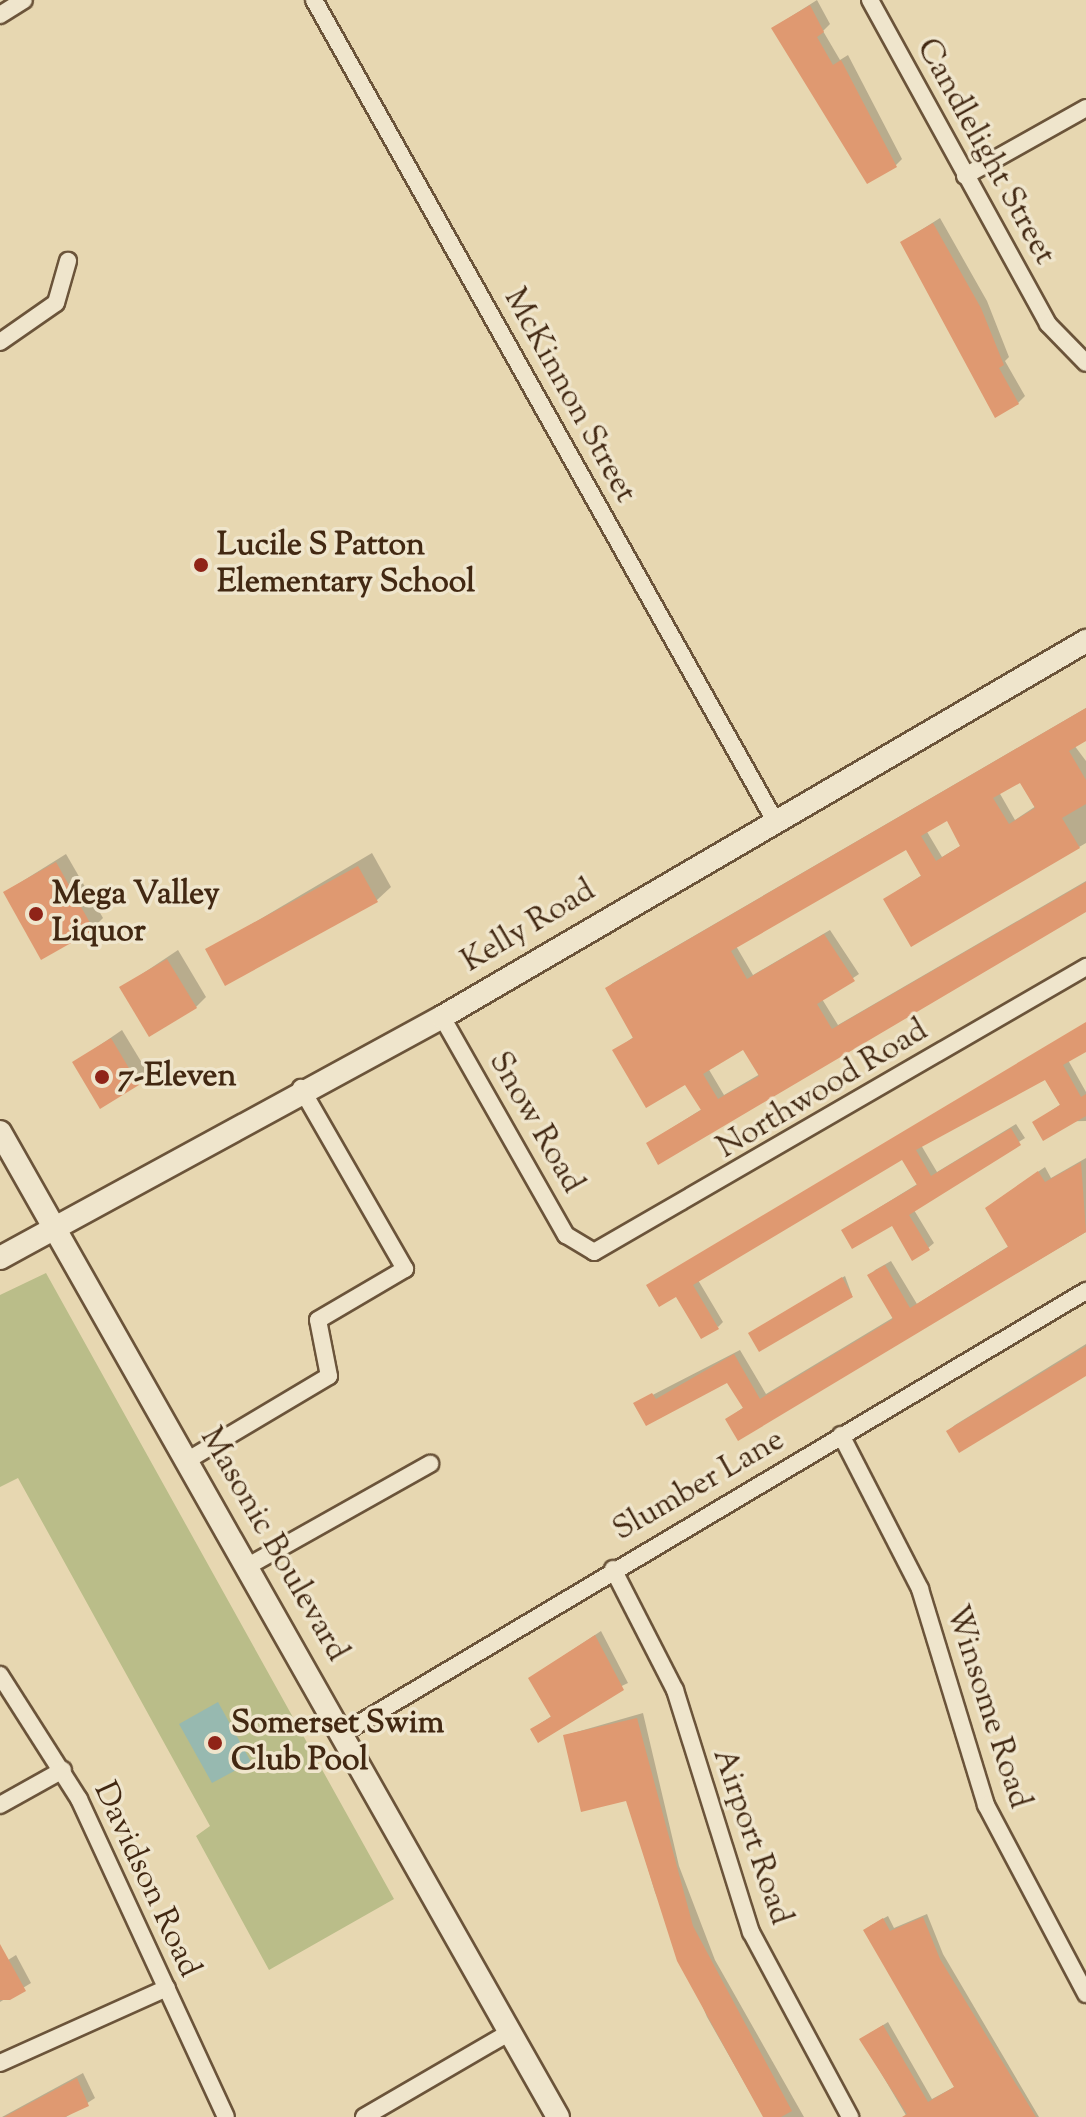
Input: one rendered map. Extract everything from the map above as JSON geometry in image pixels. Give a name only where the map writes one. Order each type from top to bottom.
[{"type":"street","points":[[0,15],[24,0]]},
{"type":"street","name":"McKinnon Street","points":[[314,0],[774,819]]},
{"type":"street","name":"Candlelight Street","points":[[870,0],[1053,333],[1086,363]]},
{"type":"street","points":[[965,176],[1086,108]]},
{"type":"street","points":[[0,342],[56,303],[68,261]]},
{"type":"street","name":"Kelly Road","points":[[0,1258],[301,1088],[442,1017],[774,819],[1086,641]]},
{"type":"street","name":"Northwood Road","points":[[586,1251],[611,1247],[1086,967]]},
{"type":"street","name":"Snow Road","points":[[442,1017],[566,1235],[586,1251]]},
{"type":"street","points":[[188,1460],[329,1376],[318,1320],[405,1269],[301,1088]]},
{"type":"street","name":"Masonic Boulevard","points":[[0,1132],[558,2117]]},
{"type":"street","name":"Slumber Lane","points":[[343,1733],[613,1569],[1086,1291]]},
{"type":"street","name":"Winsome Road","points":[[841,1435],[920,1589],[991,1817],[1086,1994]]},
{"type":"street","points":[[248,1566],[430,1464]]},
{"type":"street","name":"Airport Road","points":[[613,1569],[675,1690],[718,1844],[751,1932],[850,2117]]},
{"type":"street","name":"Davidson Road","points":[[0,1675],[63,1770],[226,2117]]},
{"type":"street","points":[[0,1805],[63,1770]]},
{"type":"street","points":[[0,2063],[167,1988]]},
{"type":"street","points":[[364,2117],[510,2032]]},
{"type":"green space","points":[[46,1273],[394,1899],[269,1970],[196,1836],[210,1826],[18,1478],[0,1487],[0,1295]]},
{"type":"water","name":"Somerset Swim Club Pool","points":[[218,1702],[251,1762],[212,1783],[179,1724]]},
{"type":"building","points":[[810,5],[824,32],[817,37],[833,65],[841,60],[897,167],[867,184],[771,28]]},
{"type":"building","points":[[933,223],[981,308],[1004,365],[999,368],[1019,404],[995,418],[900,242]]},
{"type":"building","points":[[1086,708],[1086,741],[1069,751],[1086,780],[1086,804],[1062,818],[1080,848],[911,947],[883,899],[921,876],[906,850],[731,951],[747,979],[824,934],[855,981],[817,1004],[832,1029],[1086,882],[1086,912],[658,1165],[646,1143],[701,1110],[685,1085],[646,1108],[612,1050],[633,1038],[605,988]],"holes":[[[1020,783],[1035,808],[1009,824],[993,798]],[[947,821],[960,846],[936,861],[921,836]],[[743,1050],[759,1076],[718,1099],[703,1074]]]},
{"type":"building","points":[[56,862],[94,930],[41,960],[3,892]]},
{"type":"building","points":[[358,866],[378,902],[225,986],[205,949]]},
{"type":"building","points":[[167,959],[197,1008],[149,1037],[119,987]]},
{"type":"building","points":[[1086,1022],[1086,1052],[1063,1065],[1081,1097],[1086,1094],[1086,1116],[1043,1141],[1032,1122],[1060,1105],[1045,1080],[916,1150],[931,1176],[1011,1128],[1021,1145],[909,1215],[930,1250],[912,1261],[892,1226],[852,1249],[841,1230],[917,1185],[902,1160],[693,1285],[719,1329],[701,1339],[676,1297],[659,1307],[646,1285]]},
{"type":"building","points":[[111,1038],[139,1085],[100,1109],[72,1062]]},
{"type":"building","points":[[1081,1162],[1086,1232],[738,1441],[725,1419],[743,1408],[727,1383],[646,1426],[633,1403],[652,1393],[656,1399],[734,1354],[760,1399],[893,1319],[867,1275],[885,1265],[910,1308],[1008,1247],[985,1208],[1038,1171],[1045,1182]]},
{"type":"building","points":[[842,1277],[853,1297],[759,1352],[748,1333]]},
{"type":"building","points":[[1086,1346],[1086,1376],[959,1453],[946,1431]]},
{"type":"building","points":[[595,1635],[624,1690],[538,1743],[530,1729],[551,1717],[528,1678]]},
{"type":"building","points":[[637,1718],[693,1926],[792,2111],[781,2117],[763,2117],[677,1961],[626,1801],[581,1812],[563,1735]]},
{"type":"building","points":[[923,1917],[940,1959],[1036,2117],[902,2117],[907,2114],[859,2039],[883,2025],[928,2102],[954,2087],[863,1930],[883,1918],[890,1931]]},
{"type":"building","points":[[0,1944],[26,1991],[10,2000],[0,2000]]},
{"type":"building","points":[[77,2078],[89,2106],[65,2117],[4,2117]]},
{"type":"place","name":"Lucile S Patton Elementary School","points":[[201,565]]},
{"type":"place","name":"Mega Valley Liquor","points":[[36,914]]},
{"type":"place","name":"7-Eleven","points":[[102,1077]]},
{"type":"place","name":"Somerset Swim Club Pool","points":[[215,1743]]}]
